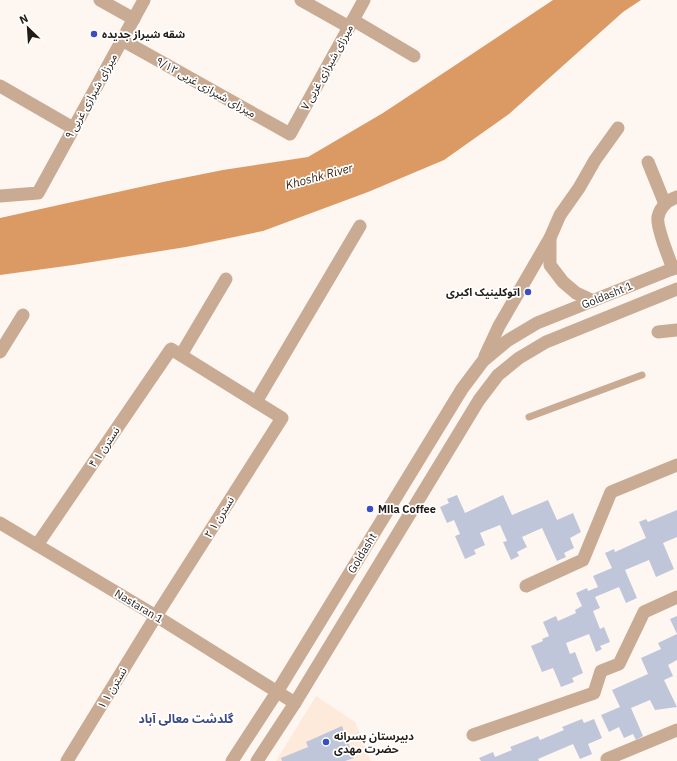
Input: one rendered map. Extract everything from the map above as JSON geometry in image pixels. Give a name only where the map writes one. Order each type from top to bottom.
[{"type":"street","points":[[100,0],[134,19]]},
{"type":"street","name":"میرزای شیرازی غربی ۹","points":[[0,196],[38,193],[144,0]]},
{"type":"street","points":[[301,0],[351,23],[414,56]]},
{"type":"street","name":"۷ میرزای شیرازی غربی","points":[[290,134],[364,0]]},
{"type":"street","name":"۹/۱۲ میرزای شیرازی غربی","points":[[122,40],[290,134]]},
{"type":"street","points":[[0,86],[74,128]]},
{"type":"street","points":[[593,301],[576,293],[563,282],[550,265],[550,238],[560,215],[618,128]]},
{"type":"street","points":[[648,162],[665,204]]},
{"type":"street","points":[[675,268],[660,231],[658,217],[663,206],[677,197]]},
{"type":"street","points":[[176,352],[256,402],[360,226]]},
{"type":"street","points":[[482,361],[499,326],[552,235]]},
{"type":"street","name":"Goldasht 1","points":[[537,323],[675,268]]},
{"type":"street","name":"۴ نسترن ۱","points":[[37,545],[176,352],[226,279]]},
{"type":"street","name":"Goldasht 1","points":[[546,342],[677,289]]},
{"type":"street","points":[[0,352],[23,315]]},
{"type":"street","name":"Goldasht","points":[[232,761],[277,692],[462,389],[482,361],[507,341],[537,323]]},
{"type":"street","points":[[658,332],[677,330]]},
{"type":"street","name":"Goldasht","points":[[257,761],[295,703],[479,400],[498,375],[519,358],[546,342]]},
{"type":"street","name":"۲ نسترن ۱","points":[[156,616],[282,418],[256,402]]},
{"type":"street","points":[[526,586],[583,560],[611,492],[677,465]]},
{"type":"street","name":"Nastaran 1","points":[[0,523],[156,616],[295,703]]},
{"type":"street","points":[[353,568],[371,579]]},
{"type":"street","points":[[473,735],[594,693],[601,672],[619,664],[644,612],[677,597]]},
{"type":"street","name":"۱ نسترن ۱","points":[[67,761],[156,616]]},
{"type":"street","points":[[607,759],[677,730]]},
{"type":"lane","points":[[529,417],[642,375]]},
{"type":"shaded area","name":"دبیرستان پسرانه حضرت مهدی","points":[[316,696],[355,722],[371,761],[276,761]]},
{"type":"water","name":"Khoshk River","points":[[553,0],[641,0],[623,12],[509,114],[444,160],[368,192],[263,231],[186,247],[0,275],[0,218],[223,170],[308,157],[383,113]]},
{"type":"building","points":[[457,495],[465,513],[503,495],[512,515],[548,500],[557,520],[573,513],[581,532],[570,538],[574,548],[564,553],[566,557],[557,561],[542,528],[522,537],[527,547],[517,552],[519,556],[511,560],[503,542],[507,541],[500,525],[480,533],[485,545],[474,550],[476,554],[465,559],[455,536],[460,534],[454,520],[447,523],[440,507],[449,503],[447,499]]},
{"type":"building","points":[[677,510],[677,537],[663,543],[674,569],[656,577],[649,560],[625,570],[637,598],[626,603],[619,587],[595,597],[600,608],[593,611],[600,629],[604,627],[610,642],[600,646],[602,649],[596,652],[589,634],[566,643],[570,654],[575,652],[583,673],[572,678],[574,682],[561,687],[553,668],[542,672],[531,646],[543,641],[542,639],[549,636],[543,622],[556,616],[558,621],[576,613],[575,610],[582,606],[576,593],[587,588],[588,591],[598,587],[593,576],[612,568],[605,553],[614,549],[615,552],[646,538],[639,522],[646,519],[648,522]]},
{"type":"building","points":[[677,616],[677,634],[670,619]]},
{"type":"building","points":[[677,634],[677,660],[668,665],[673,676],[664,680],[677,707],[655,710],[650,700],[631,708],[643,736],[636,740],[633,734],[624,738],[619,727],[609,732],[601,715],[620,707],[612,690],[648,674],[641,658],[661,649],[658,643]]},
{"type":"building","points":[[582,719],[584,723],[594,719],[602,738],[588,744],[592,754],[580,759],[573,744],[538,759],[539,761],[481,761],[479,758],[493,752],[495,757],[512,750],[510,747],[538,736],[540,740],[564,730],[562,727]]},
{"type":"building","points":[[342,726],[354,758],[345,761],[282,761],[281,758],[308,747],[306,742]]},
{"type":"place","name":"شقه شيراز جديده","points":[[94,34]]},
{"type":"place","name":"اتوکلینیک اکبری","points":[[528,292]]},
{"type":"place","name":"Mila Coffee","points":[[370,509]]},
{"type":"place","name":"دبیرستان پسرانه حضرت مهدی","points":[[326,742]]},
{"type":"district","name":"گلدشت معالی آباد","points":[[186,718]]}]
